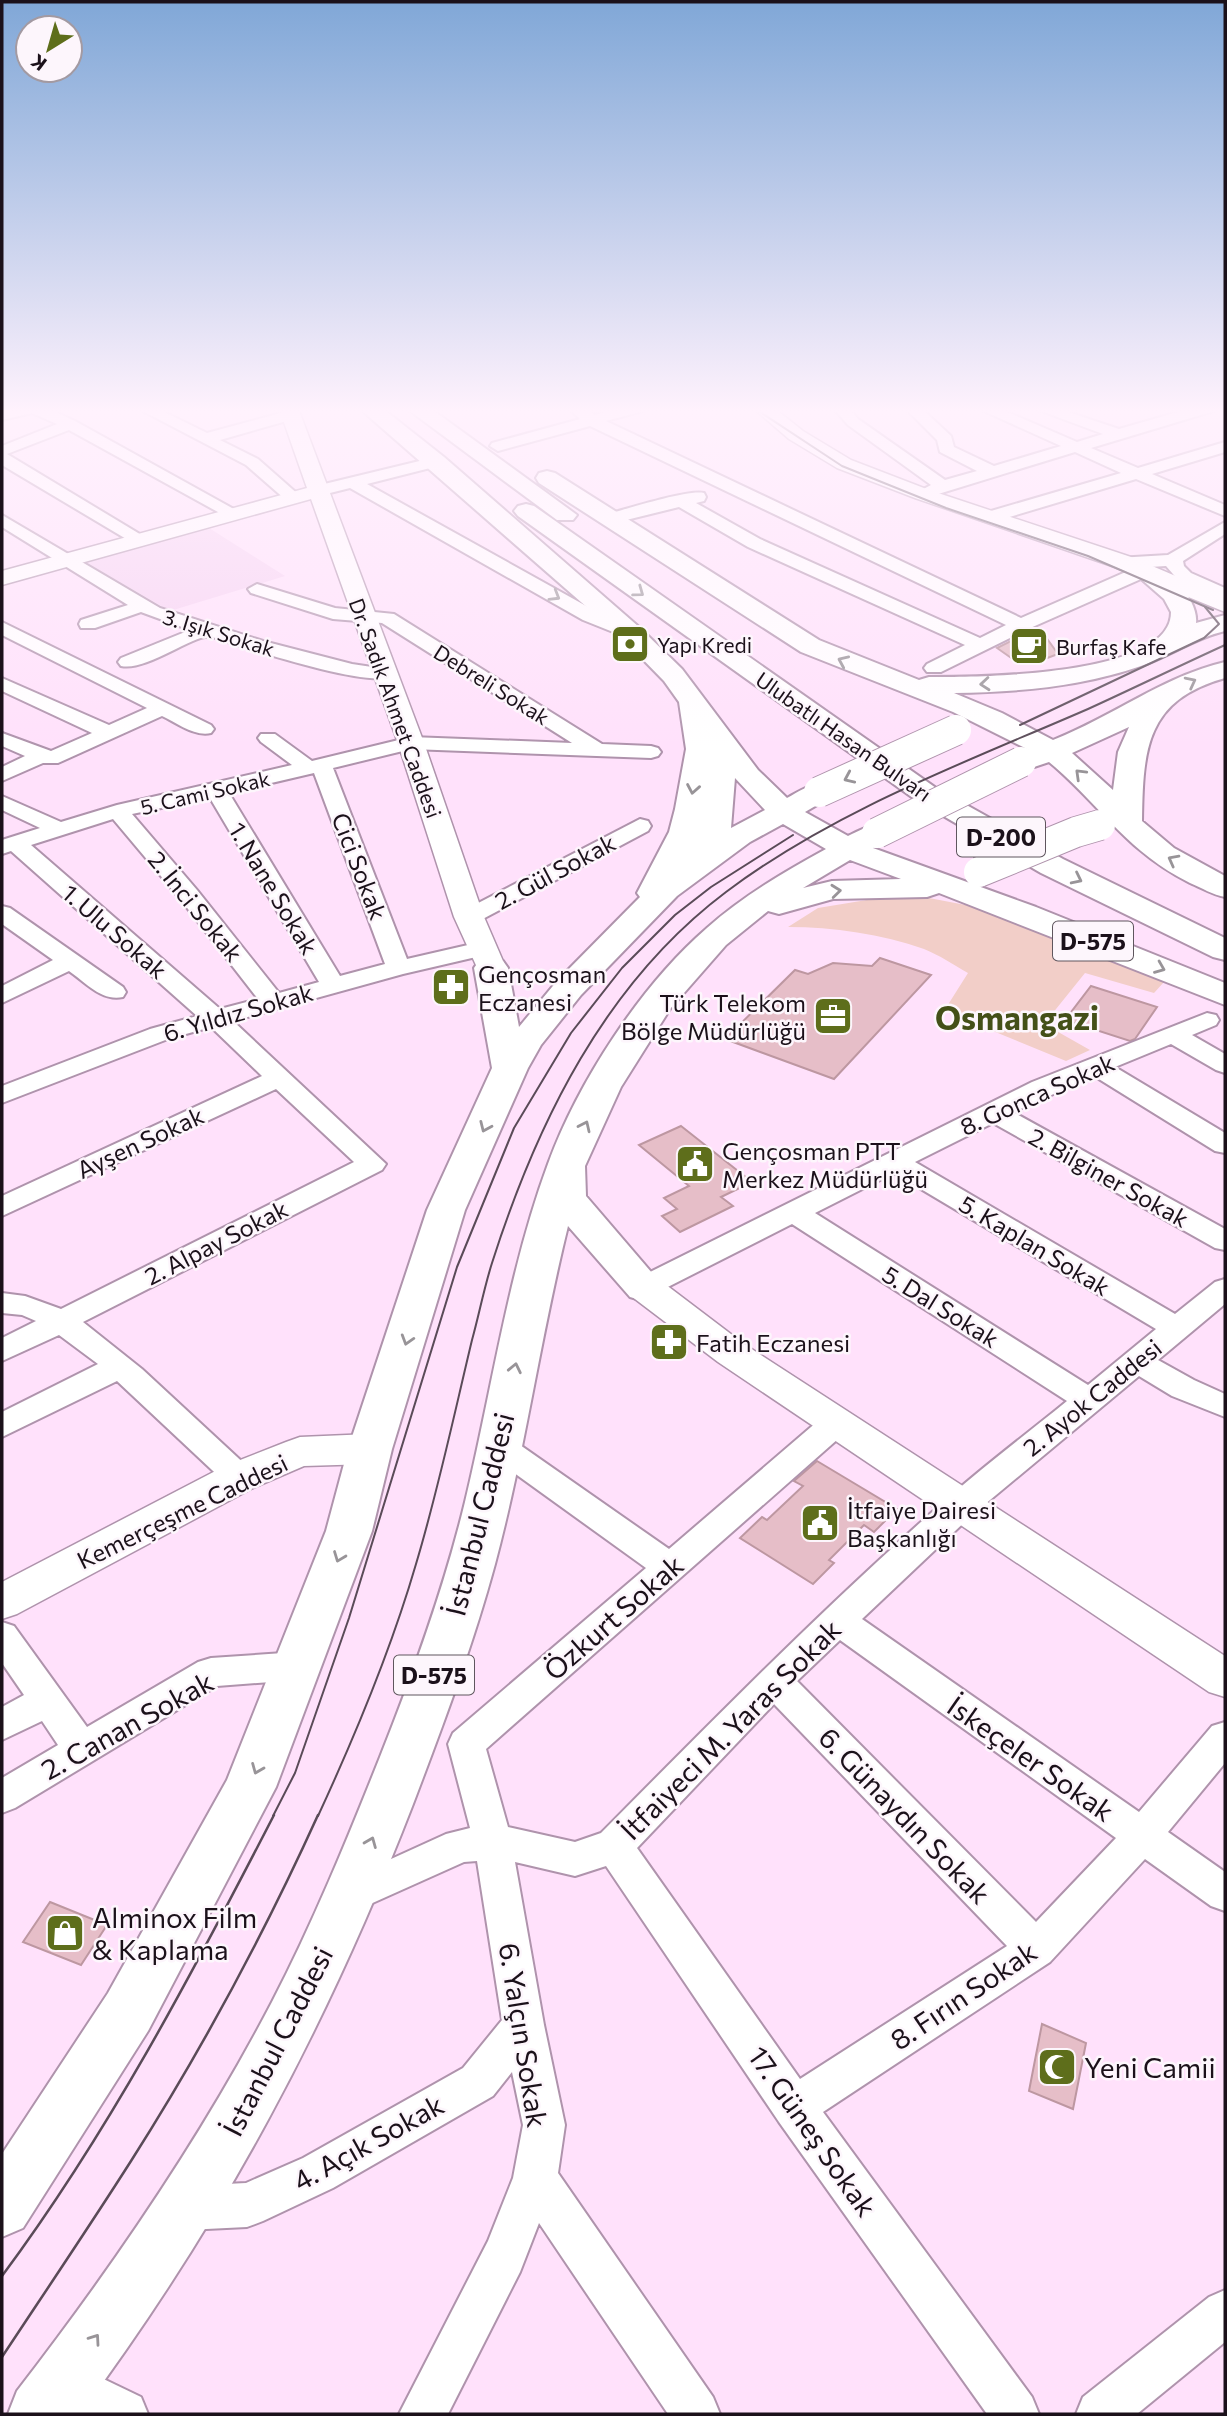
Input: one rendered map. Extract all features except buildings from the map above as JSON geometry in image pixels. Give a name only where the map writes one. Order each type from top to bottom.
[{"type":"highway","points":[[504,521],[630,632],[673,676],[748,776],[784,812],[848,849],[969,881],[1076,832],[1114,824]]},
{"type":"highway","name":"Ulubatlı Hasan Bulvarı","points":[[542,521],[780,693],[926,794],[1052,866],[1225,950]]},
{"type":"highway","name":"Ulubatlı Hasan Bulvarı","points":[[573,521],[944,777],[1085,858],[1225,925]]},
{"type":"highway","points":[[613,521],[810,646],[982,713],[1013,728],[1078,771],[1114,824],[1225,888]]},
{"type":"highway","points":[[1133,566],[1183,605],[1186,616],[1181,631],[1168,642]]},
{"type":"highway","points":[[4,2200],[128,2012],[250,1787],[349,1531],[370,1449],[397,1374],[446,1210],[510,1068],[526,1041],[569,988],[645,908],[694,867],[739,836],[819,792],[956,730],[982,713],[1074,678],[1136,659],[1197,630],[1225,623]]},
{"type":"highway","name":"İstanbul Caddesi","points":[[52,2399],[186,2208],[271,2061],[304,1996],[348,1896],[406,1754],[470,1571],[540,1265],[567,1164],[600,1094],[636,1034],[695,957],[746,912],[877,833],[1021,762],[1053,752],[1096,733],[1199,677],[1225,670]]},
{"type":"highway","points":[[906,685],[969,685],[1074,678]]},
{"type":"highway","points":[[645,908],[684,832],[690,809],[700,749],[691,698]]},
{"type":"highway","points":[[1114,824],[1135,743],[1158,699]]},
{"type":"highway","points":[[694,867],[715,831],[720,801],[720,739]]},
{"type":"highway","name":"D-575","points":[[746,912],[832,890],[969,881],[1216,1008]]},
{"type":"highway","points":[[486,958],[513,998],[520,1002],[545,1001],[569,988]]},
{"type":"highway","points":[[486,958],[510,1068]]},
{"type":"highway","points":[[567,1164],[567,1198],[598,1238],[644,1287]]},
{"type":"highway","points":[[540,1265],[557,1251],[571,1248],[644,1287]]},
{"type":"main road","points":[[2,578],[205,521]]},
{"type":"main road","name":"Dr. Sadık Ahmet Caddesi","points":[[331,521],[375,617],[385,674],[469,917],[486,958]]},
{"type":"main road","points":[[1001,521],[1133,566],[1225,606]]},
{"type":"main road","points":[[644,1287],[731,1353],[1225,1679]]},
{"type":"main road","name":"Kemerçeşme Caddesi","points":[[2,1602],[239,1477],[300,1452],[370,1449]]},
{"type":"street","name":"3. Işık Sokak","points":[[3,521],[153,612],[339,667],[385,674]]},
{"type":"street","points":[[108,521],[139,539]]},
{"type":"street","points":[[422,521],[590,616],[630,632]]},
{"type":"street","points":[[714,521],[754,543],[981,645]]},
{"type":"street","points":[[804,521],[1021,625]]},
{"type":"street","points":[[934,668],[1133,566],[1174,559],[1223,530]]},
{"type":"street","points":[[496,561],[534,547]]},
{"type":"street","points":[[1174,559],[1175,568],[1185,577],[1225,594]]},
{"type":"street","points":[[257,589],[333,613],[375,617]]},
{"type":"street","points":[[88,624],[142,606]]},
{"type":"street","name":"Debreli Sokak","points":[[375,617],[597,750]]},
{"type":"street","points":[[2,628],[204,729]]},
{"type":"street","points":[[128,662],[169,647],[206,629]]},
{"type":"street","points":[[2,684],[110,733]]},
{"type":"street","points":[[2,739],[40,757],[51,759],[163,708]]},
{"type":"street","points":[[268,738],[315,767]]},
{"type":"street","name":"5. Cami Sokak","points":[[8,845],[117,811],[411,743],[650,752]]},
{"type":"street","points":[[2,775],[40,757]]},
{"type":"street","name":"Cici Sokak","points":[[315,767],[398,968]]},
{"type":"street","name":"1. Nane Sokak","points":[[216,790],[333,985]]},
{"type":"street","points":[[2,802],[59,829]]},
{"type":"street","name":"2. İnci Sokak","points":[[117,811],[189,895],[273,1002]]},
{"type":"street","name":"2. Gül Sokak","points":[[469,917],[640,826]]},
{"type":"street","name":"1. Ulu Sokak","points":[[8,845],[215,1018],[372,1164]]},
{"type":"street","points":[[2,913],[114,992]]},
{"type":"street","name":"6. Yıldız Sokak","points":[[2,1095],[159,1034],[215,1018],[398,968],[486,958]]},
{"type":"street","points":[[2,996],[72,960]]},
{"type":"street","name":"8. Gonca Sokak","points":[[644,1287],[1041,1088],[1174,1035],[1216,1008]]},
{"type":"street","points":[[1174,1035],[1225,1065]]},
{"type":"street","points":[[1096,1066],[1225,1145]]},
{"type":"street","name":"Ayşen Sokak","points":[[2,1207],[278,1078]]},
{"type":"street","name":"2. Bilginer Sokak","points":[[993,1112],[1225,1241]]},
{"type":"street","name":"5. Kaplan Sokak","points":[[894,1161],[1177,1328]]},
{"type":"street","name":"2. Alpay Sokak","points":[[2,1351],[372,1164]]},
{"type":"street","name":"5. Dal Sokak","points":[[792,1211],[1089,1400]]},
{"type":"street","name":"2. Ayok Caddesi","points":[[960,1506],[1225,1289]]},
{"type":"street","points":[[2,1303],[18,1302],[60,1321],[118,1367],[239,1477]]},
{"type":"street","points":[[1137,1361],[1183,1388],[1225,1406]]},
{"type":"street","points":[[2,1426],[118,1367]]},
{"type":"street","name":"Özkurt Sokak","points":[[493,1842],[466,1744],[836,1423]]},
{"type":"street","points":[[499,1446],[670,1567]]},
{"type":"street","name":"İtfaiyeci M. Yaras Sokak","points":[[348,1896],[460,1846],[493,1842],[525,1846],[575,1859],[614,1846],[774,1681],[960,1506]]},
{"type":"street","name":"İskeçeler Sokak","points":[[838,1620],[1225,1894]]},
{"type":"street","points":[[2,1636],[82,1749]]},
{"type":"street","name":"2. Canan Sokak","points":[[2,1797],[211,1672],[298,1666]]},
{"type":"street","name":"6. Günaydın Sokak","points":[[774,1681],[1036,1949]]},
{"type":"street","points":[[2,1725],[47,1700]]},
{"type":"street","name":"8. Fırın Sokak","points":[[794,2107],[1036,1949],[1142,1836],[1225,1737]]},
{"type":"street","name":"6. Yalçın Sokak","points":[[423,2414],[504,2256],[535,2178],[544,2125],[523,2025],[493,1842]]},
{"type":"street","name":"17. Güneş Sokak","points":[[614,1846],[794,2107],[1015,2414]]},
{"type":"street","name":"4. Açık Sokak","points":[[186,2208],[247,2205],[318,2173],[478,2082],[523,2025]]},
{"type":"street","points":[[535,2178],[691,2412]]},
{"type":"street","points":[[1100,2414],[1225,2313]]},
{"type":"street","points":[[52,2399],[124,2414]]},
{"type":"shaded area","points":[[209,528],[285,576],[170,611],[83,561]]},
{"type":"shaded area","points":[[885,897],[929,898],[976,907],[1164,982],[1154,993],[1085,973],[1044,1024],[1090,1050],[1066,1061],[944,1011],[968,973],[930,951],[857,932],[788,927],[818,908]]},
{"type":"tram line","points":[[984,521],[1088,556],[1213,610]]},
{"type":"tram line","points":[[1020,725],[1204,638],[1219,624],[1205,607]]},
{"type":"tram line","points":[[318,1816],[372,1692],[406,1596],[432,1509],[486,1282],[510,1210],[554,1108],[580,1059],[611,1012],[645,969],[683,928],[726,892],[811,836],[901,790],[1088,709],[1225,645]]},
{"type":"tram line","points":[[273,1816],[295,1773],[349,1618],[457,1267],[514,1128],[571,1033],[622,968],[675,915],[711,887],[793,835]]},
{"type":"tram line","points":[[2,2276],[78,2166],[113,2109],[180,1993],[274,1815]]},
{"type":"tram line","points":[[2,2357],[115,2186],[207,2035],[254,1948],[318,1815]]},
{"type":"place","name":"Yapı Kredi","points":[[630,644]]},
{"type":"place","name":"Burfaş Kafe","points":[[1029,646]]},
{"type":"place","name":"Gençosman Eczanesi","points":[[451,987]]},
{"type":"place","name":"Türk Telekom Bölge Müdürlüğü","points":[[833,1016]]},
{"type":"place","name":"Gençosman PTT Merkez Müdürlüğü","points":[[695,1164]]},
{"type":"place","name":"Fatih Eczanesi","points":[[669,1342]]},
{"type":"place","name":"İtfaiye Dairesi Başkanlığı","points":[[820,1523]]},
{"type":"place","name":"Alminox Film & Kaplama","points":[[65,1933]]},
{"type":"place","name":"Yeni Camii","points":[[1057,2067]]},
{"type":"district","name":"Osmangazi","points":[[1017,1017]]}]
